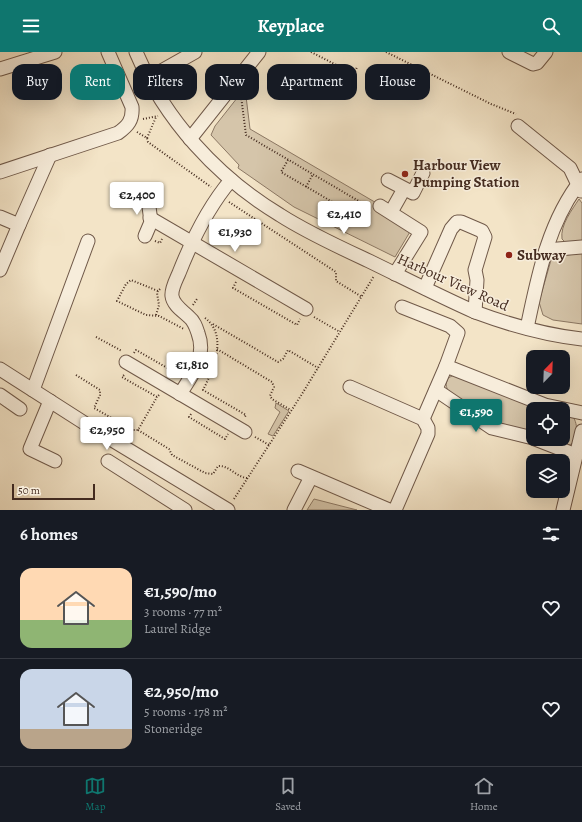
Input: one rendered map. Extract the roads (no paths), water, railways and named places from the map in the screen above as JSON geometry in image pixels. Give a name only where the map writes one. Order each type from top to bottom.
[{"type":"street","points":[[0,69],[55,52]]},
{"type":"street","points":[[0,172],[118,133],[129,123],[132,107],[108,52]]},
{"type":"street","name":"Harbour View Road","points":[[136,52],[142,64]]},
{"type":"street","points":[[173,64],[195,52]]},
{"type":"street","points":[[190,139],[259,52]]},
{"type":"street","points":[[509,52],[533,64],[537,63],[546,52]]},
{"type":"street","name":"Harbour View Road","points":[[161,100],[169,113],[190,139],[231,180],[290,222],[475,312],[526,328],[582,339]]},
{"type":"street","points":[[520,122],[570,168],[581,185],[561,211],[546,250],[526,328]]},
{"type":"street","points":[[0,270],[50,155]]},
{"type":"street","points":[[388,180],[413,193],[423,173]]},
{"type":"street","points":[[180,394],[198,364],[201,356],[199,336],[194,323],[175,304],[172,294],[192,242],[223,189],[231,180]]},
{"type":"street","points":[[391,212],[404,189]]},
{"type":"street","points":[[146,236],[151,222],[148,198]]},
{"type":"street","points":[[380,206],[421,232],[395,274]]},
{"type":"street","points":[[0,217],[19,225]]},
{"type":"street","points":[[150,218],[308,312]]},
{"type":"street","points":[[425,288],[454,225],[461,222],[482,231],[486,237],[475,270],[477,280],[475,312]]},
{"type":"street","points":[[33,390],[88,241]]},
{"type":"street","points":[[546,250],[582,247]]},
{"type":"street","points":[[402,307],[450,326],[458,333],[446,366],[423,419]]},
{"type":"street","points":[[128,356],[180,394],[248,433]]},
{"type":"street","points":[[446,366],[545,405],[582,413]]},
{"type":"street","points":[[0,369],[162,470],[230,506]]},
{"type":"street","points":[[350,387],[423,419],[428,428],[428,434],[395,510]]},
{"type":"street","points":[[436,390],[492,428],[526,437]]},
{"type":"street","points":[[0,395],[20,409]]},
{"type":"street","points":[[50,401],[30,449],[55,461]]},
{"type":"street","points":[[563,510],[582,431]]},
{"type":"street","points":[[552,446],[576,455]]},
{"type":"street","points":[[108,461],[185,510]]},
{"type":"street","points":[[150,488],[162,470]]},
{"type":"street","points":[[298,471],[389,510]]},
{"type":"street","points":[[294,510],[311,477]]},
{"type":"place","name":"Harbour View Pumping Station","points":[[405,174]]},
{"type":"place","name":"Subway","points":[[509,255]]}]
